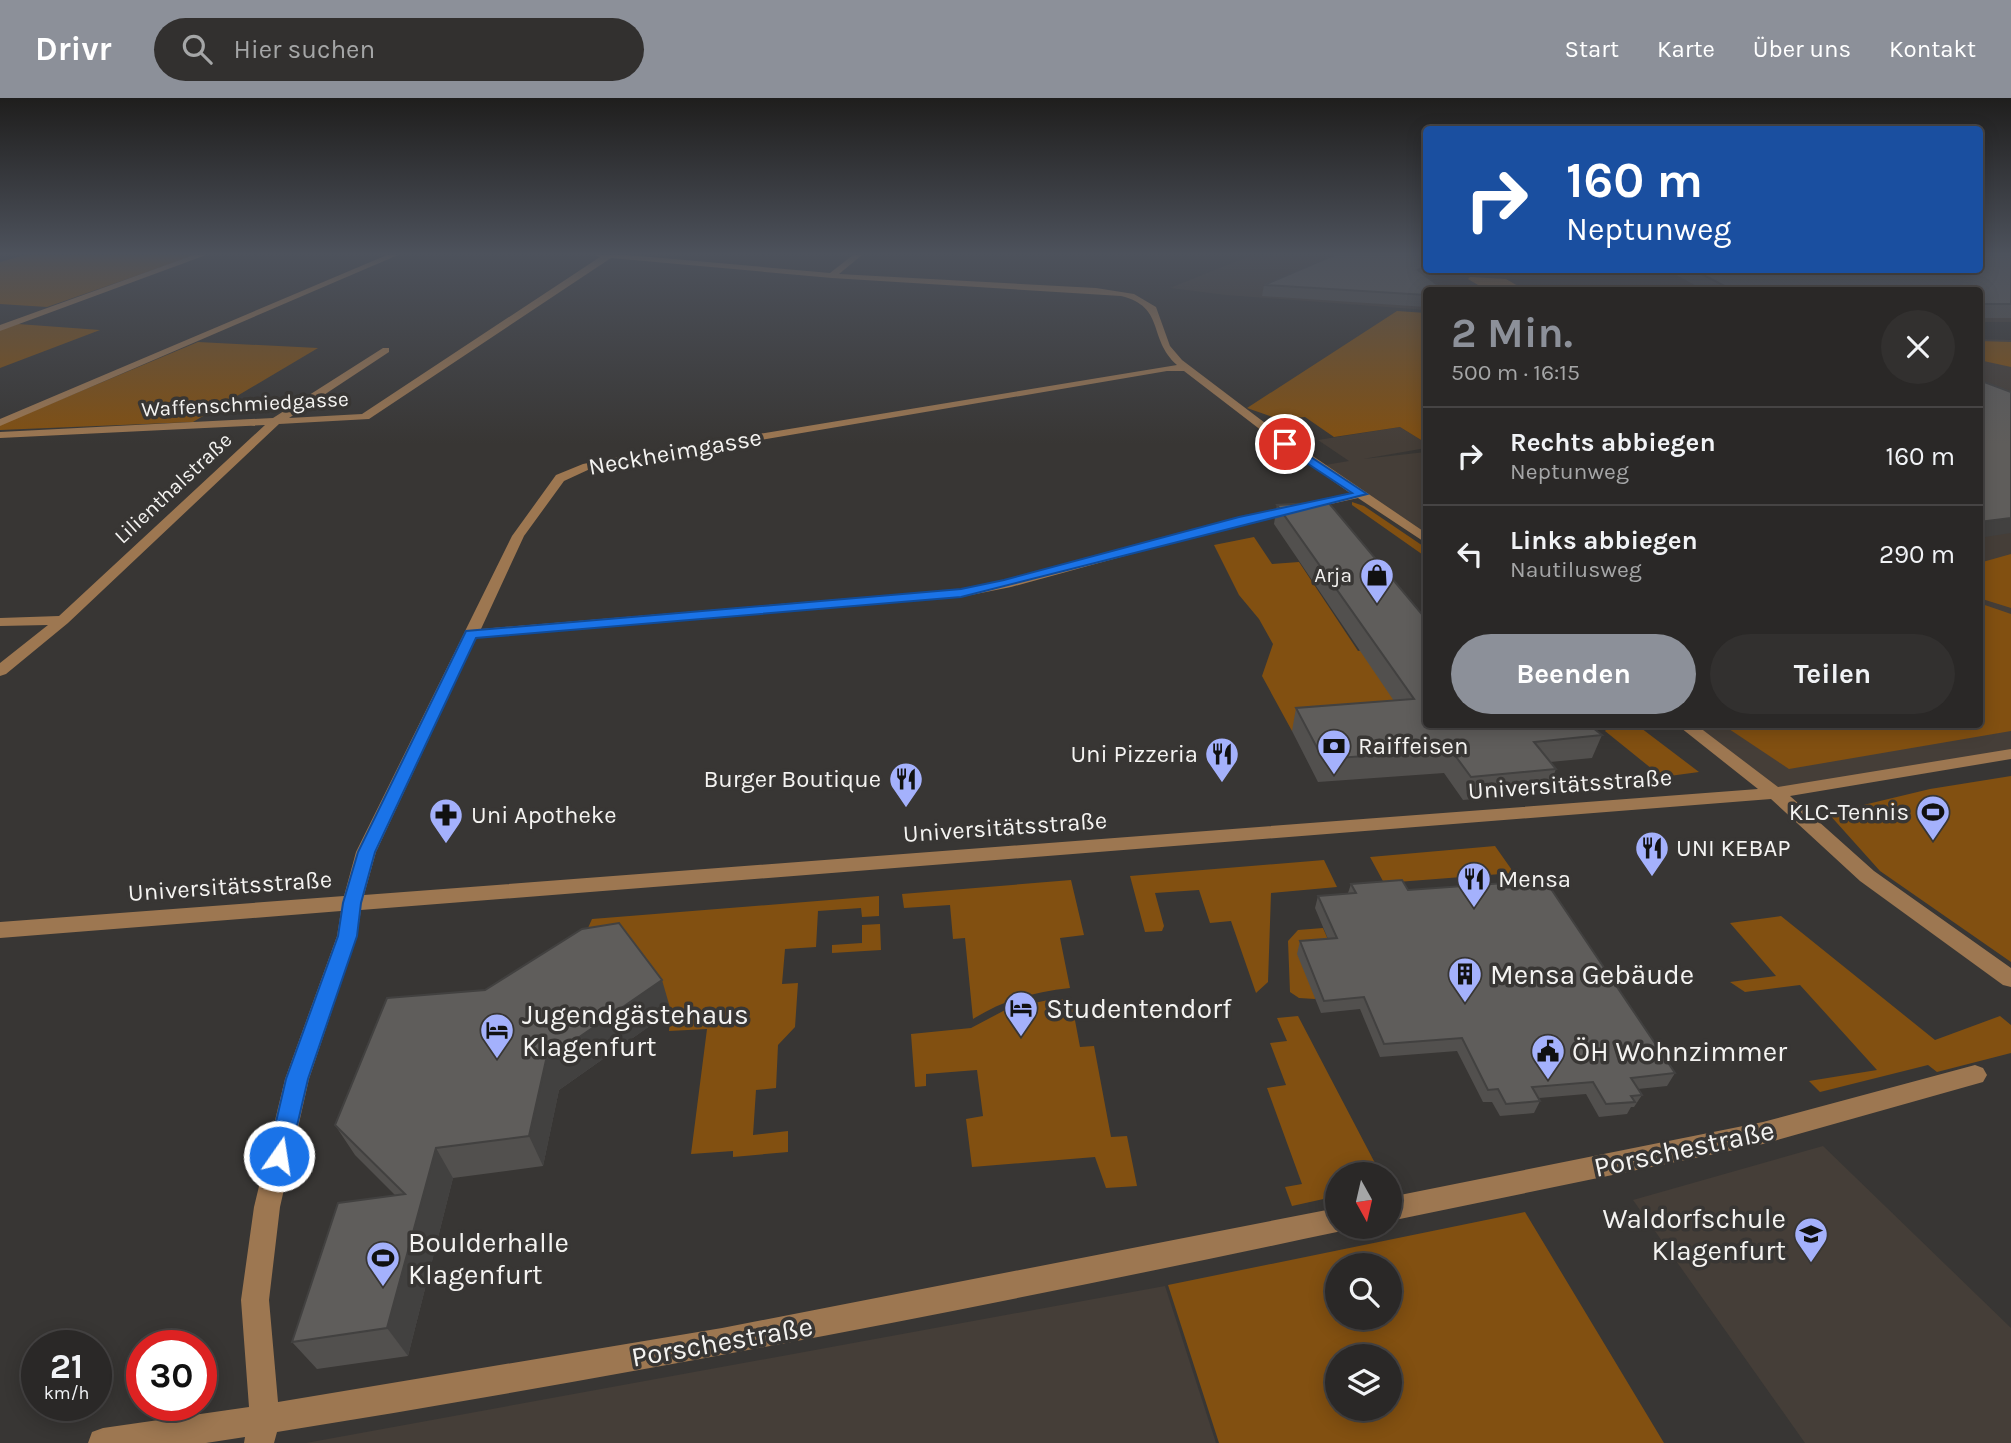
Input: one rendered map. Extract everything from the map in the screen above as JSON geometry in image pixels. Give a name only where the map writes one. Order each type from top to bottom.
[{"type":"street","points":[[0,328],[28,318]]},
{"type":"street","points":[[0,424],[245,318]]},
{"type":"street","name":"Waffenschmiedgasse","points":[[0,435],[365,417],[517,318]]},
{"type":"street","points":[[1157,318],[1166,349],[1186,368],[1268,433],[1423,537]]},
{"type":"street","name":"Lilienthalstraße","points":[[0,671],[63,620],[275,422],[386,350]]},
{"type":"street","name":"Neckheimgasse","points":[[262,1432],[255,1300],[267,1207],[297,1079],[347,936],[352,903],[366,852],[518,536],[552,486],[572,471],[612,461],[968,400],[1167,368],[1186,368]]},
{"type":"street","points":[[471,634],[961,593],[1006,584],[1239,521],[1361,494]]},
{"type":"street","points":[[0,622],[63,620]]},
{"type":"street","points":[[1689,728],[1775,793],[1867,876],[2011,979]]},
{"type":"street","name":"Universitätsstraße","points":[[0,930],[1775,793],[2011,754]]},
{"type":"street","name":"Porschestraße","points":[[1402,1207],[1763,1133],[1975,1075]]},
{"type":"street","name":"Porschestraße","points":[[103,1443],[262,1432],[1325,1222]]},
{"type":"shaded area","points":[[1387,318],[1423,318],[1423,441],[1400,427],[1334,437],[1305,417],[1278,419],[1247,408]]},
{"type":"shaded area","points":[[1983,318],[2011,318],[2011,322],[1983,322]]},
{"type":"shaded area","points":[[18,324],[100,330],[0,368],[0,330]]},
{"type":"shaded area","points":[[1983,339],[2011,340],[2011,754],[1775,793],[1688,728],[1983,728]]},
{"type":"shaded area","points":[[1983,341],[2011,342],[2011,367],[1983,361]]},
{"type":"shaded area","points":[[198,342],[318,348],[193,422],[0,430],[0,425]]},
{"type":"shaded area","points":[[1400,427],[1423,441],[1423,449],[1363,459],[1423,452],[1423,537],[1319,466],[1349,461],[1318,440]]},
{"type":"shaded area","points":[[1352,502],[1364,506],[1423,546],[1423,555],[1352,505]]},
{"type":"shaded area","points":[[1254,537],[1272,564],[1299,562],[1358,651],[1373,648],[1408,722],[1292,731],[1262,676],[1273,644],[1259,619],[1239,595],[1214,545]]},
{"type":"shaded area","points":[[2011,554],[2011,608],[1983,599],[1983,562]]},
{"type":"shaded area","points":[[1983,604],[2011,614],[2011,731],[1789,769],[1728,728],[1983,728]]},
{"type":"shaded area","points":[[1608,728],[1641,728],[1699,772],[1662,777],[1605,731]]},
{"type":"shaded area","name":"KLC-Tennis","points":[[2011,776],[2011,962],[1880,871],[1828,813],[1852,805],[1855,807],[1930,789]]},
{"type":"shaded area","points":[[1495,846],[1514,873],[1384,883],[1370,857]]},
{"type":"shaded area","points":[[1324,860],[1337,887],[1271,893],[1268,982],[1256,993],[1231,921],[1210,923],[1199,890],[1155,893],[1164,926],[1162,931],[1145,932],[1130,876]]},
{"type":"shaded area","points":[[1071,880],[1084,935],[1060,938],[1070,988],[1019,998],[973,1019],[965,938],[953,939],[950,905],[904,908],[902,894]]},
{"type":"shaded area","points":[[879,896],[879,916],[862,917],[861,908],[818,911],[816,947],[785,949],[782,984],[798,983],[795,1027],[778,1045],[776,1088],[756,1090],[753,1135],[788,1131],[788,1152],[733,1157],[733,1151],[691,1154],[707,1029],[669,1031],[671,1011],[566,977],[592,919]]},
{"type":"shaded area","points":[[1781,916],[1935,1040],[2000,1016],[2011,1025],[2011,1053],[1937,1072],[1928,1065],[1820,1092],[1809,1081],[1877,1070],[1800,985],[1745,992],[1730,982],[1776,976],[1730,923]]},
{"type":"shaded area","points":[[880,924],[881,950],[832,953],[832,945],[862,943],[862,925]]},
{"type":"shaded area","points":[[1323,928],[1333,951],[1315,999],[1299,998],[1290,992],[1288,941],[1298,930]]},
{"type":"shaded area","points":[[1071,999],[1080,1047],[1094,1046],[1111,1137],[1127,1136],[1137,1186],[1106,1188],[1095,1157],[972,1167],[966,1119],[983,1116],[977,1070],[926,1074],[926,1086],[915,1087],[911,1034],[971,1028],[1007,1009],[1048,1000]]},
{"type":"shaded area","points":[[1298,1016],[1374,1162],[1325,1162],[1325,1199],[1292,1206],[1285,1187],[1302,1184],[1267,1088],[1286,1085],[1270,1043],[1287,1041],[1277,1018]]},
{"type":"shaded area","name":"Waldorfschule Klagenfurt","points":[[1823,1146],[2011,1328],[2011,1443],[1805,1443],[1633,1200]]},
{"type":"shaded area","points":[[1525,1212],[1664,1443],[1219,1443],[1168,1285]]},
{"type":"shaded area","points":[[1165,1286],[1216,1443],[306,1443]]},
{"type":"building","points":[[1983,382],[2011,392],[2011,518],[1983,522]]},
{"type":"building","points":[[1328,502],[1423,615],[1423,728],[1593,728],[1602,735],[1534,742],[1556,769],[1471,777],[1451,750],[1323,759],[1296,708],[1414,699],[1277,505]]},
{"type":"building","name":"Mensa Gebäude","points":[[1402,880],[1408,890],[1545,880],[1675,1073],[1631,1078],[1642,1095],[1631,1096],[1635,1102],[1606,1104],[1593,1082],[1532,1087],[1540,1101],[1506,1104],[1498,1089],[1488,1090],[1462,1038],[1384,1044],[1364,997],[1324,1001],[1300,941],[1337,938],[1318,896],[1356,893],[1351,884]]},
{"type":"building","points":[[619,923],[662,980],[546,1060],[529,1136],[436,1148],[387,1328],[292,1342],[338,1203],[405,1194],[335,1125],[387,998],[485,990],[582,929]]},
{"type":"place","name":"Arja","points":[[1377,605]]},
{"type":"place","name":"Raiffeisen","points":[[1334,776]]},
{"type":"place","name":"Uni Pizzeria","points":[[1222,784]]},
{"type":"place","name":"Burger Boutique","points":[[906,809]]},
{"type":"place","name":"KLC-Tennis","points":[[1933,842]]},
{"type":"place","name":"Uni Apotheke","points":[[446,845]]},
{"type":"place","name":"UNI KEBAP","points":[[1652,878]]},
{"type":"place","name":"Mensa","points":[[1474,909]]},
{"type":"place","name":"Mensa Gebäude","points":[[1465,1004]]},
{"type":"place","name":"Studentendorf","points":[[1021,1038]]},
{"type":"place","name":"Jugendgästehaus Klagenfurt","points":[[497,1060]]},
{"type":"place","name":"ÖH Wohnzimmer","points":[[1548,1081]]},
{"type":"place","name":"Waldorfschule Klagenfurt","points":[[1811,1264]]},
{"type":"place","name":"Boulderhalle Klagenfurt","points":[[383,1288]]},
{"type":"route","points":[[279,1156],[297,1079],[347,936],[352,903],[366,852],[471,634],[927,598],[961,593],[1006,584],[1239,521],[1361,494],[1285,444]]}]
